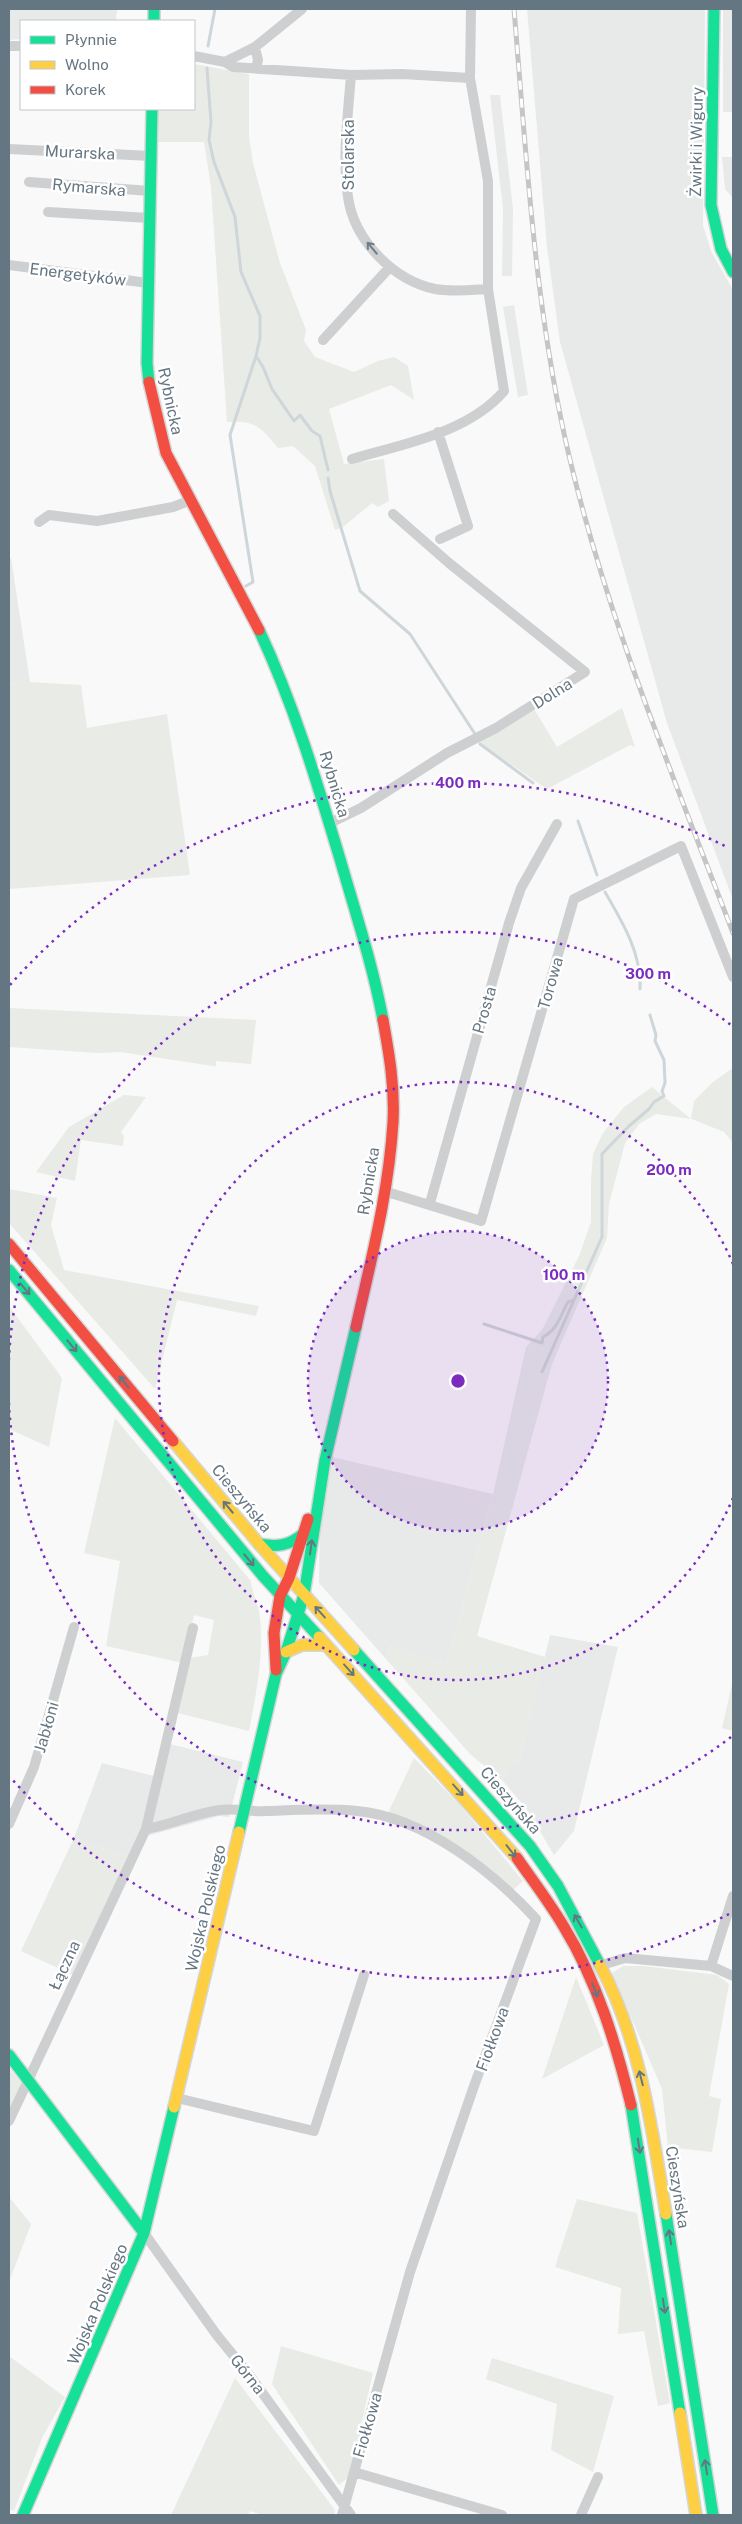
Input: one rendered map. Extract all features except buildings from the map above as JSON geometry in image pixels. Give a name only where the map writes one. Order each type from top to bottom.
[{"type":"street","points":[[225,62],[255,47],[302,9]]},
{"type":"street","points":[[352,459],[438,432],[474,418],[504,391],[488,289],[488,181],[470,78],[471,9]]},
{"type":"street","name":"Żwirki i Wigury","points":[[714,9],[711,205],[721,249],[733,272]]},
{"type":"street","points":[[255,47],[258,60],[256,68]]},
{"type":"street","points":[[195,56],[225,62],[233,67],[351,75],[402,74],[470,78]]},
{"type":"street","name":"Stolarska","points":[[351,75],[346,157],[348,198],[351,212],[370,247],[390,267],[413,282],[456,292],[488,289]]},
{"type":"street","name":"Rybnicka","points":[[152,110],[147,363],[151,401],[166,453],[243,596],[283,679],[330,823],[368,960],[389,1047],[393,1090],[392,1120],[384,1191],[372,1256],[319,1489],[304,1595]]},
{"type":"street","name":"Murarska","points":[[9,149],[151,156]]},
{"type":"street","name":"Rymarska","points":[[29,182],[150,191]]},
{"type":"street","points":[[48,212],[149,218]]},
{"type":"street","name":"Energetyków","points":[[9,265],[148,283]]},
{"type":"street","points":[[323,340],[390,267]]},
{"type":"street","points":[[438,432],[468,526],[440,539]]},
{"type":"street","points":[[39,522],[49,516],[97,521],[172,507],[191,500]]},
{"type":"street","name":"Dolna","points":[[330,823],[361,808],[447,753],[496,728],[585,672],[448,563],[393,514]]},
{"type":"street","name":"Prosta","points":[[430,1203],[509,923],[521,888],[557,824]]},
{"type":"street","name":"Torowa","points":[[384,1191],[430,1203],[481,1220],[574,899],[681,846],[733,977]]},
{"type":"street","name":"Cieszyńska","points":[[9,1244],[259,1544],[519,1832],[558,1886],[602,1966],[635,2054],[650,2114],[714,2515]]},
{"type":"street","name":"Cieszyńska","points":[[9,1270],[280,1596],[512,1851],[564,1928],[593,1986],[617,2050],[634,2116],[696,2515]]},
{"type":"street","name":"Rybnicka","points":[[289,1578],[319,1489]]},
{"type":"street","points":[[259,1544],[283,1547],[295,1542],[303,1534]]},
{"type":"street","name":"Wojska Polskiego","points":[[276,1674],[274,1633],[280,1596],[289,1578]]},
{"type":"street","name":"Wojska Polskiego","points":[[23,2515],[144,2233],[245,1812],[276,1674],[286,1652],[304,1595]]},
{"type":"street","name":"Jabłoni","points":[[9,1824],[34,1767],[74,1627]]},
{"type":"street","points":[[193,1628],[146,1829],[220,1810],[245,1812]]},
{"type":"street","points":[[286,1652],[302,1645],[326,1645]]},
{"type":"street","name":"Fiołkowa","points":[[245,1812],[358,1811],[389,1818],[418,1828],[483,1870],[514,1895],[536,1919],[474,2086],[413,2264],[343,2511]]},
{"type":"street","name":"Łączna","points":[[9,2121],[146,1829]]},
{"type":"street","points":[[711,1966],[733,1896]]},
{"type":"street","points":[[602,1966],[625,1958],[711,1966],[733,1976]]},
{"type":"street","points":[[177,2098],[314,2131],[364,1975]]},
{"type":"street","points":[[9,2055],[144,2233]]},
{"type":"street","name":"Górna","points":[[144,2233],[216,2334],[250,2376],[343,2511],[351,2515]]},
{"type":"street","name":"Fiołkowa","points":[[354,2472],[502,2515]]},
{"type":"street","points":[[581,2515],[598,2477]]},
{"type":"shaded area","points":[[9,9],[117,9],[116,20],[20,20],[20,39],[9,40]]},
{"type":"shaded area","points":[[527,9],[705,9],[703,225],[711,251],[733,290],[733,900],[667,723],[560,342],[547,247]]},
{"type":"shaded area","points":[[723,9],[733,9],[733,112],[723,112]]},
{"type":"shaded area","points":[[195,64],[249,74],[249,136],[253,163],[280,263],[306,330],[304,341],[315,357],[354,372],[378,361],[394,357],[408,366],[414,400],[391,385],[329,409],[344,464],[384,459],[389,501],[378,507],[372,503],[343,527],[335,530],[315,466],[293,446],[278,448],[257,426],[245,422],[227,422],[211,187],[204,142],[157,142],[156,110],[195,110]]},
{"type":"shaded area","points":[[490,95],[500,95],[513,209],[512,276],[502,276],[503,209]]},
{"type":"shaded area","points":[[722,157],[733,157],[733,198],[725,189]]},
{"type":"shaded area","points":[[514,305],[528,395],[518,397],[503,307]]},
{"type":"shaded area","points":[[11,558],[30,682],[9,684],[9,559]]},
{"type":"shaded area","points":[[30,682],[81,685],[87,728],[167,714],[190,875],[9,889],[9,684]]},
{"type":"shaded area","points":[[622,708],[635,747],[630,745],[547,789],[477,741],[534,709],[557,747]]},
{"type":"shaded area","points":[[9,1008],[256,1020],[251,1064],[216,1061],[216,1066],[213,1066],[121,1052],[97,1053],[9,1047]]},
{"type":"shaded area","points":[[733,1068],[733,1143],[724,1132],[691,1119],[694,1101],[713,1082]]},
{"type":"shaded area","points":[[652,1087],[691,1119],[656,1114],[639,1124],[625,1143],[609,1204],[607,1238],[552,1364],[477,1636],[545,1657],[519,1763],[510,1763],[502,1780],[471,1755],[386,1659],[390,1646],[446,1665],[493,1494],[526,1347],[542,1330],[579,1256],[591,1222],[593,1154],[603,1133],[624,1107]]},
{"type":"shaded area","points":[[124,1095],[146,1097],[121,1132],[124,1136],[123,1146],[81,1140],[75,1181],[36,1172],[69,1127]]},
{"type":"shaded area","points":[[9,1189],[57,1198],[51,1225],[64,1270],[259,1306],[256,1316],[177,1300],[155,1389],[9,1223]]},
{"type":"shaded area","points":[[9,1306],[62,1378],[49,1447],[9,1429]]},
{"type":"shaded area","points":[[115,1418],[251,1581],[259,1613],[261,1646],[257,1689],[249,1731],[178,1713],[190,1658],[208,1655],[214,1620],[194,1615],[183,1663],[106,1646],[120,1561],[84,1553]]},
{"type":"shaded area","points":[[332,1457],[493,1494],[446,1665],[390,1646],[386,1659],[319,1583],[320,1524]]},
{"type":"shaded area","points":[[550,1635],[618,1647],[574,1831],[554,1855],[526,1808],[502,1780],[510,1763],[519,1763]]},
{"type":"shaded area","points":[[733,1680],[733,1731],[722,1728]]},
{"type":"shaded area","points":[[170,1744],[243,1762],[229,1817],[219,1816],[147,1836],[128,1857],[74,1838],[102,1763],[162,1778]]},
{"type":"shaded area","points":[[414,1758],[460,1805],[523,1881],[513,1890],[388,1813]]},
{"type":"shaded area","points":[[74,1838],[128,1857],[73,1975],[21,1951]]},
{"type":"shaded area","points":[[623,1966],[644,1966],[717,1975],[729,1984],[709,2096],[721,2099],[712,2152],[668,2147],[662,2089],[612,1973]]},
{"type":"shaded area","points":[[576,1977],[604,2045],[542,2079]]},
{"type":"shaded area","points":[[9,2068],[21,2083],[9,2111]]},
{"type":"shaded area","points":[[9,2197],[31,2224],[9,2282]]},
{"type":"shaded area","points":[[577,2199],[637,2213],[670,2403],[658,2406],[644,2331],[618,2334],[621,2288],[555,2267]]},
{"type":"shaded area","points":[[281,2346],[373,2373],[349,2477],[339,2485],[272,2384]]},
{"type":"shaded area","points":[[9,2356],[65,2397],[42,2438],[14,2511],[9,2509]]},
{"type":"shaded area","points":[[492,2358],[614,2396],[593,2472],[551,2450],[557,2404],[486,2379]]},
{"type":"shaded area","points":[[235,2378],[335,2510],[334,2515],[263,2515],[250,2511],[248,2515],[171,2515]]},
{"type":"waterway","points":[[208,46],[215,9]]},
{"type":"waterway","points":[[207,68],[211,122],[209,140],[214,162],[235,217],[241,272],[260,316],[260,338],[256,356],[230,435],[253,582],[246,586]]},
{"type":"waterway","points":[[256,356],[272,389],[294,421],[300,415],[312,431],[320,436],[328,470]]},
{"type":"waterway","points":[[328,478],[330,491],[360,591],[410,634],[475,734]]},
{"type":"waterway","points":[[480,744],[533,783]]},
{"type":"waterway","points":[[578,821],[597,875]]},
{"type":"waterway","points":[[605,892],[630,938],[638,963],[640,989]]},
{"type":"waterway","points":[[542,1372],[602,1237],[602,1154],[654,1102],[664,1096],[662,1091],[665,1083],[664,1060],[655,1041],[656,1035],[650,1015]]},
{"type":"waterway","points":[[484,1324],[542,1343],[543,1337],[558,1322],[568,1302],[574,1300]]},
{"type":"railway","points":[[514,9],[538,278],[554,385],[565,438],[581,502],[619,627],[663,750],[733,933]]},
{"type":"traffic: fast","points":[[154,9],[154,20]]},
{"type":"traffic: fast","points":[[714,9],[711,205],[721,249],[733,272]]},
{"type":"traffic: fast","points":[[149,382],[147,363],[152,110]]},
{"type":"traffic: fast","points":[[259,630],[294,714],[313,771],[363,939],[383,1020]]},
{"type":"traffic: fast","points":[[9,1270],[263,1576],[319,1637]]},
{"type":"traffic: fast","points":[[239,1832],[276,1674],[286,1652],[304,1595],[325,1460],[356,1327]]},
{"type":"traffic: fast","points":[[259,1544],[282,1545],[293,1541],[303,1534]]},
{"type":"traffic: fast","points":[[354,1650],[530,1846],[558,1886],[600,1965]]},
{"type":"traffic: fast","points":[[9,2055],[144,2233]]},
{"type":"traffic: fast","points":[[631,2105],[680,2413]]},
{"type":"traffic: fast","points":[[23,2515],[144,2233],[174,2107]]},
{"type":"traffic: fast","points":[[666,2214],[713,2515]]},
{"type":"traffic: slow","points":[[173,1441],[259,1544],[354,1650]]},
{"type":"traffic: slow","points":[[319,1637],[517,1858]]},
{"type":"traffic: slow","points":[[286,1652],[302,1645],[326,1645]]},
{"type":"traffic: slow","points":[[174,2107],[239,1832]]},
{"type":"traffic: slow","points":[[600,1965],[626,2024],[635,2055],[650,2118],[666,2214]]},
{"type":"traffic: slow","points":[[680,2413],[696,2515]]},
{"type":"traffic: jam","points":[[149,382],[166,453],[259,630]]},
{"type":"traffic: jam","points":[[356,1327],[379,1225],[391,1148],[393,1096],[383,1020]]},
{"type":"traffic: jam","points":[[9,1244],[173,1441]]},
{"type":"traffic: jam","points":[[276,1670],[274,1633],[280,1596],[289,1578],[308,1519]]},
{"type":"traffic: jam","points":[[517,1858],[559,1918],[586,1969],[612,2036],[631,2105]]}]
